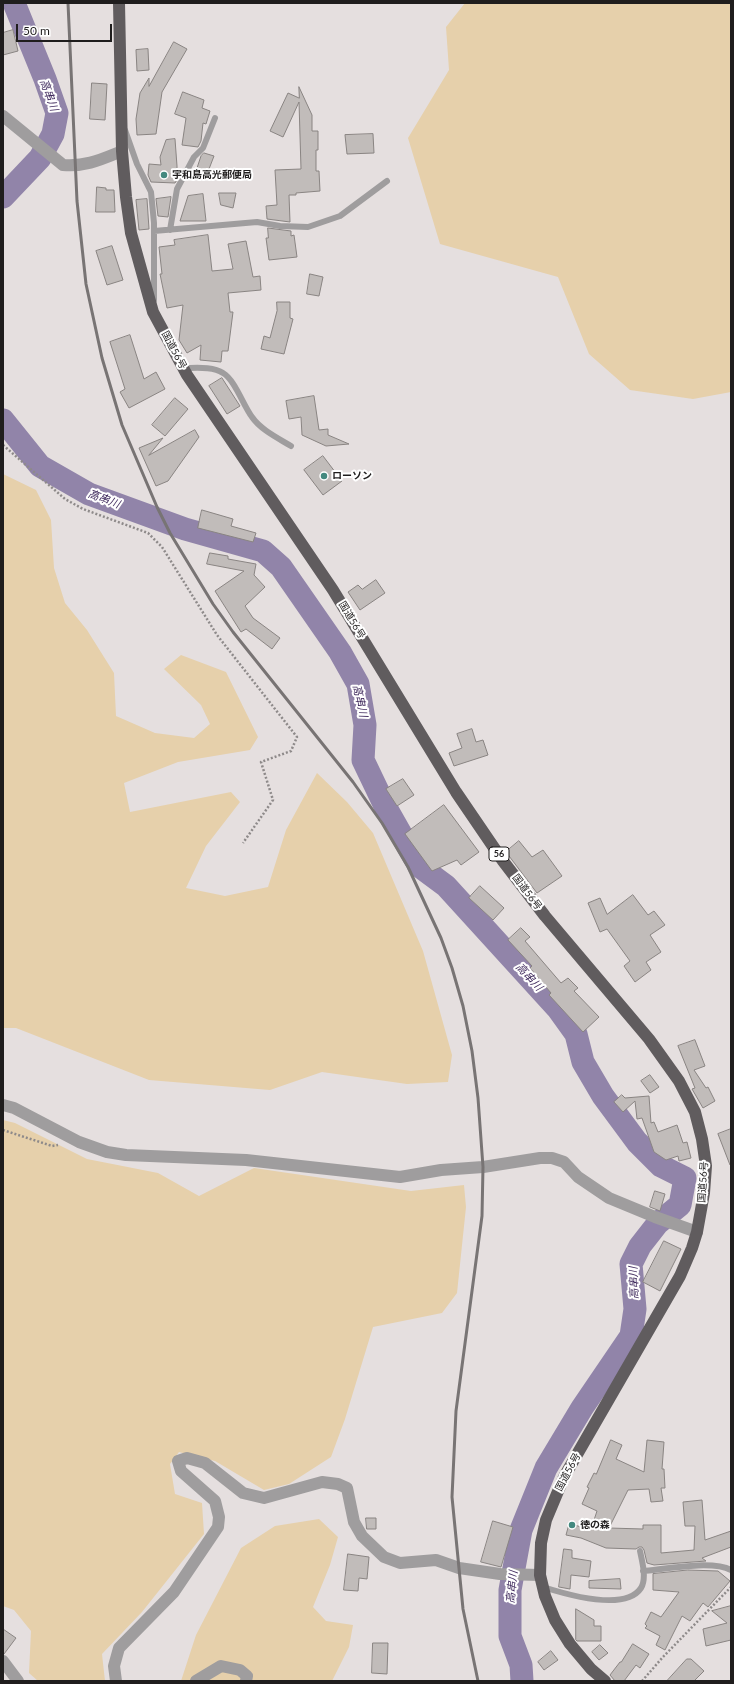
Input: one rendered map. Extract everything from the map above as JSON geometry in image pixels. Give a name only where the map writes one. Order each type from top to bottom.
[{"type":"highway","name":"国道56号","points":[[119,3],[122,150],[126,197],[131,233],[153,312],[184,368],[212,413],[333,590],[456,792],[503,861],[545,916],[649,1039],[679,1081],[695,1112],[702,1139],[706,1166],[704,1193],[697,1232],[692,1248],[680,1276],[564,1477],[546,1520],[541,1543],[541,1581],[545,1596],[555,1620],[570,1644],[591,1669],[605,1681]]},
{"type":"street","points":[[3,116],[63,165],[76,166],[95,163],[122,150]]},
{"type":"street","points":[[3,1105],[14,1108],[79,1142],[107,1152],[126,1155],[246,1160],[400,1177],[441,1170],[483,1167],[540,1158],[552,1158],[564,1162],[578,1177],[609,1198],[697,1232]]},
{"type":"street","points":[[116,1681],[114,1666],[119,1648],[174,1592],[218,1527],[219,1517],[215,1501],[181,1471],[178,1461],[187,1458],[205,1463],[243,1493],[264,1498],[322,1482],[338,1484],[347,1488],[354,1522],[362,1536],[384,1558],[400,1563],[436,1560],[459,1568],[500,1574],[523,1574],[541,1581]]},
{"type":"street","points":[[3,1661],[18,1681]]},
{"type":"street","points":[[196,1681],[221,1666],[240,1670],[247,1676],[246,1681]]},
{"type":"lane","points":[[170,230],[176,188],[194,157],[203,148],[215,118]]},
{"type":"lane","points":[[122,119],[137,164],[151,192],[154,231],[153,312]]},
{"type":"lane","points":[[154,231],[257,222],[280,226],[308,227],[340,216],[387,181]]},
{"type":"lane","points":[[184,368],[213,369],[224,373],[252,418],[270,434],[292,446]]},
{"type":"lane","points":[[541,1581],[561,1593],[595,1600],[614,1600],[629,1597],[641,1588],[643,1580],[640,1551]]},
{"type":"lane","points":[[643,1571],[696,1566],[715,1566],[731,1570]]},
{"type":"path","points":[[3,445],[65,499],[83,509],[148,533],[162,547],[217,635],[297,738],[291,751],[261,762],[274,800],[243,843]]},
{"type":"path","points":[[3,1130],[52,1146],[59,1145]]},
{"type":"path","points":[[642,1681],[663,1657],[731,1588]]},
{"type":"shaded area","points":[[465,3],[731,3],[731,392],[693,399],[630,390],[589,354],[558,277],[440,244],[408,138],[449,70],[446,27]]},
{"type":"shaded area","points":[[3,474],[36,490],[51,520],[54,568],[65,603],[87,630],[114,673],[116,716],[155,733],[194,738],[210,724],[201,705],[164,669],[181,655],[226,672],[258,737],[250,750],[178,762],[124,783],[130,812],[231,792],[240,802],[206,846],[186,888],[225,896],[268,887],[286,830],[317,773],[347,802],[373,833],[423,951],[452,1055],[448,1082],[407,1084],[322,1072],[270,1090],[149,1080],[16,1028],[3,1028]]},
{"type":"shaded area","points":[[3,1120],[15,1123],[87,1159],[158,1173],[199,1196],[254,1168],[411,1191],[464,1185],[466,1207],[457,1293],[442,1313],[373,1327],[345,1419],[331,1457],[289,1484],[264,1490],[215,1461],[179,1452],[170,1464],[175,1494],[202,1503],[204,1534],[142,1612],[102,1654],[105,1681],[38,1681],[29,1673],[31,1631],[14,1610],[3,1606]]},
{"type":"shaded area","points":[[319,1519],[338,1537],[330,1565],[313,1607],[326,1621],[353,1625],[349,1647],[332,1681],[181,1681],[196,1635],[241,1548],[275,1526]]},
{"type":"building","points":[[13,30],[18,51],[3,55],[3,33]]},
{"type":"building","points":[[174,42],[187,49],[162,92],[156,134],[137,135],[136,119],[140,93],[149,78],[149,86]]},
{"type":"building","points":[[148,49],[149,70],[137,71],[136,50]]},
{"type":"building","points":[[92,83],[107,84],[105,120],[90,119]]},
{"type":"building","points":[[299,87],[312,115],[312,131],[318,131],[316,171],[319,171],[320,191],[289,195],[290,222],[267,219],[266,206],[277,205],[275,170],[301,169],[299,102],[283,137],[270,131],[288,93],[299,98]]},
{"type":"building","points":[[183,92],[204,100],[202,108],[210,111],[206,124],[203,123],[201,141],[198,147],[182,145],[186,118],[175,114]]},
{"type":"building","points":[[373,134],[374,153],[347,154],[345,135]]},
{"type":"building","points":[[175,139],[177,180],[175,183],[151,182],[148,175],[149,164],[161,165],[160,157],[166,140]]},
{"type":"building","points":[[204,153],[214,156],[209,169],[196,171],[201,156]]},
{"type":"building","points":[[97,187],[106,188],[106,190],[114,190],[115,212],[96,212]]},
{"type":"building","points":[[219,193],[236,193],[233,208],[221,205]]},
{"type":"building","points":[[203,194],[206,221],[180,221],[188,196]]},
{"type":"building","points":[[171,197],[168,217],[158,216],[156,199]]},
{"type":"building","points":[[147,199],[149,229],[139,230],[136,200]]},
{"type":"building","points":[[268,228],[291,231],[291,236],[294,235],[297,257],[269,260],[266,238],[268,238]]},
{"type":"building","points":[[208,235],[212,271],[233,269],[228,244],[246,241],[253,277],[260,276],[261,290],[228,293],[230,312],[233,312],[228,351],[222,351],[221,362],[200,360],[201,345],[187,353],[179,340],[183,305],[167,308],[160,274],[162,274],[159,247],[175,245],[174,240]]},
{"type":"building","points":[[112,246],[123,280],[107,285],[96,251]]},
{"type":"building","points":[[310,274],[323,277],[319,296],[307,294]]},
{"type":"building","points":[[277,302],[290,302],[290,318],[293,319],[284,354],[261,349],[264,336],[270,338],[277,311]]},
{"type":"building","points":[[130,335],[144,379],[156,372],[165,389],[129,408],[120,392],[125,389],[110,342]]},
{"type":"building","points":[[222,378],[240,406],[227,414],[209,386]]},
{"type":"building","points":[[314,396],[319,430],[328,429],[328,435],[349,444],[326,446],[302,435],[301,417],[289,419],[286,401]]},
{"type":"building","points":[[175,398],[188,409],[165,436],[152,425]]},
{"type":"building","points":[[195,430],[199,437],[168,481],[156,486],[139,448],[163,438],[149,455]]},
{"type":"building","points":[[323,456],[342,481],[323,495],[304,470]]},
{"type":"building","points":[[202,510],[233,519],[231,526],[256,533],[253,542],[198,528]]},
{"type":"building","points":[[210,553],[228,556],[228,559],[256,564],[254,575],[265,587],[245,606],[253,618],[280,638],[272,649],[246,629],[241,632],[215,591],[244,571],[207,564]]},
{"type":"building","points":[[376,580],[385,593],[360,610],[348,592],[358,585],[362,589]]},
{"type":"building","points":[[472,729],[476,742],[483,740],[488,755],[454,766],[449,753],[462,748],[457,734]]},
{"type":"building","points":[[403,779],[414,795],[397,806],[386,789]]},
{"type":"building","points":[[444,805],[479,852],[461,865],[457,860],[432,871],[405,834]]},
{"type":"building","points":[[519,841],[532,857],[543,850],[562,876],[537,893],[506,852]]},
{"type":"building","points":[[480,886],[504,908],[493,920],[469,898]]},
{"type":"building","points":[[633,895],[648,915],[654,911],[665,925],[650,935],[661,952],[646,962],[651,970],[635,982],[624,966],[630,961],[607,929],[600,932],[588,903],[600,898],[607,914]]},
{"type":"building","points":[[521,928],[530,937],[525,941],[561,983],[568,978],[578,988],[574,991],[599,1017],[583,1032],[549,995],[551,993],[530,968],[532,966],[508,940]]},
{"type":"building","points":[[695,1040],[705,1066],[694,1070],[706,1088],[708,1087],[715,1101],[703,1108],[692,1089],[695,1088],[678,1046]]},
{"type":"building","points":[[650,1075],[659,1087],[650,1093],[641,1081]]},
{"type":"building","points":[[622,1095],[625,1098],[649,1096],[651,1123],[654,1122],[658,1132],[677,1125],[683,1143],[687,1142],[691,1158],[679,1161],[678,1156],[666,1160],[654,1152],[642,1118],[637,1119],[635,1101],[623,1112],[614,1102]]},
{"type":"building","points":[[731,1129],[731,1165],[730,1165],[718,1134]]},
{"type":"building","points":[[655,1191],[665,1194],[660,1211],[650,1207]]},
{"type":"building","points":[[664,1241],[681,1249],[660,1291],[643,1282]]},
{"type":"building","points":[[611,1440],[622,1445],[616,1459],[644,1472],[647,1440],[664,1442],[662,1469],[664,1469],[665,1488],[661,1488],[663,1501],[651,1502],[649,1489],[628,1490],[609,1528],[643,1529],[643,1525],[661,1525],[661,1553],[694,1550],[695,1526],[685,1526],[683,1502],[702,1500],[705,1540],[731,1531],[731,1547],[702,1558],[706,1561],[654,1565],[647,1563],[642,1547],[636,1549],[606,1548],[581,1538],[566,1535],[569,1524],[591,1529],[597,1511],[582,1504],[589,1488],[587,1487],[594,1473],[596,1474]]},
{"type":"building","points":[[366,1518],[376,1518],[376,1529],[367,1529]]},
{"type":"building","points":[[493,1521],[513,1527],[501,1567],[481,1562]]},
{"type":"building","points":[[564,1549],[572,1550],[572,1558],[591,1561],[589,1577],[571,1575],[570,1589],[559,1587]]},
{"type":"building","points":[[348,1554],[369,1557],[367,1579],[359,1578],[358,1591],[344,1590]]},
{"type":"building","points":[[688,1570],[718,1571],[730,1581],[708,1607],[703,1603],[690,1621],[682,1616],[665,1650],[656,1645],[660,1636],[645,1628],[647,1626],[645,1624],[651,1612],[661,1617],[679,1592],[653,1590],[653,1574]]},
{"type":"building","points":[[620,1579],[621,1589],[589,1588],[589,1581]]},
{"type":"building","points":[[731,1606],[731,1640],[706,1646],[703,1629],[727,1623],[712,1611]]},
{"type":"building","points":[[576,1609],[594,1620],[594,1626],[601,1626],[601,1641],[576,1640]]},
{"type":"building","points":[[3,1629],[16,1638],[4,1654],[3,1654]]},
{"type":"building","points":[[373,1643],[388,1643],[387,1674],[372,1673]]},
{"type":"building","points":[[633,1644],[649,1654],[640,1668],[636,1665],[624,1681],[615,1681],[610,1675]]},
{"type":"building","points":[[600,1645],[608,1653],[599,1660],[592,1652]]},
{"type":"building","points":[[551,1651],[558,1660],[544,1670],[538,1662]]},
{"type":"building","points":[[687,1659],[691,1659],[704,1671],[694,1681],[667,1681]]},
{"type":"waterway","name":"高串川","points":[[3,197],[40,158],[53,134],[57,113],[45,79],[14,3]]},
{"type":"waterway","name":"高串川","points":[[3,420],[40,466],[89,494],[185,529],[263,551],[281,567],[340,652],[358,684],[365,725],[363,760],[385,806],[419,866],[446,886],[558,1009],[576,1034],[583,1062],[603,1096],[637,1142],[661,1166],[685,1178],[680,1205],[658,1223],[640,1246],[631,1264],[635,1309],[631,1336],[582,1408],[546,1468],[521,1530],[510,1590],[510,1636],[521,1665],[522,1681]]},
{"type":"railway","points":[[68,3],[77,201],[86,284],[102,358],[122,425],[157,507],[170,533],[213,604],[233,632],[353,782],[382,823],[408,867],[441,938],[452,968],[463,1006],[472,1051],[478,1098],[483,1167],[482,1216],[456,1411],[452,1497],[463,1609],[478,1681]]},
{"type":"place","name":"宇和島高光郵便局","points":[[164,175]]},
{"type":"place","name":"ローソン","points":[[324,476]]},
{"type":"place","name":"徳の森","points":[[572,1525]]}]
